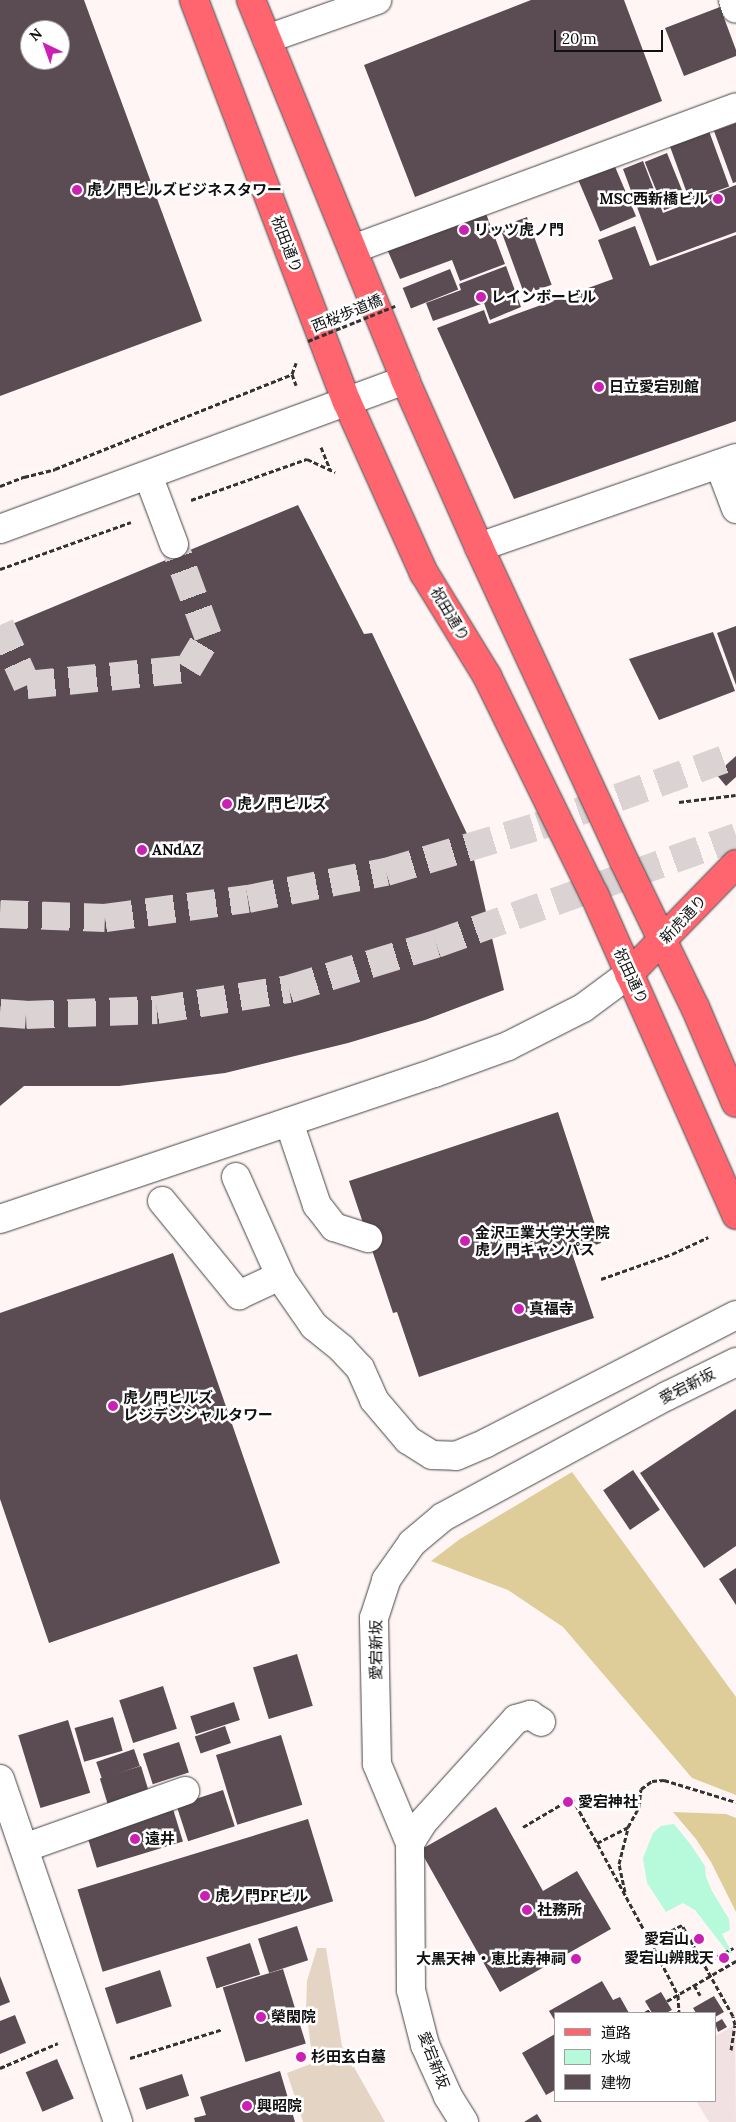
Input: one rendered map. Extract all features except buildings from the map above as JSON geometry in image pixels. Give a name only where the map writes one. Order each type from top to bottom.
[{"type":"main road","name":"祝田通り","points":[[194,0],[348,402],[424,573],[487,676],[594,894],[629,974],[729,1177],[736,1215]]},
{"type":"main road","points":[[251,0],[405,380],[479,547],[695,1007],[736,1103]]},
{"type":"main road","name":"新虎通り","points":[[629,974],[736,864]]},
{"type":"street","points":[[267,39],[377,0]]},
{"type":"street","points":[[733,0],[736,9]]},
{"type":"street","points":[[353,248],[736,107]]},
{"type":"street","points":[[0,529],[405,380]]},
{"type":"street","points":[[479,547],[728,461],[736,509]]},
{"type":"street","points":[[148,475],[174,544]]},
{"type":"street","points":[[0,1219],[508,1046],[583,1008],[629,974]]},
{"type":"street","points":[[289,1122],[318,1205],[334,1227],[368,1238]]},
{"type":"street","points":[[236,1177],[280,1276],[314,1326],[342,1348],[360,1368],[374,1400],[408,1440],[432,1455],[456,1456],[486,1443],[736,1314]]},
{"type":"street","points":[[162,1201],[239,1295],[280,1276]]},
{"type":"street","name":"愛宕新坂","points":[[464,2122],[448,2096],[426,2045],[411,1990],[410,1844],[377,1764],[374,1618],[386,1580],[412,1543],[443,1516],[667,1396],[736,1362]]},
{"type":"street","points":[[410,1844],[423,1822],[516,1719],[530,1715],[541,1722]]},
{"type":"street","points":[[0,1779],[113,2121]]},
{"type":"street","points":[[24,1848],[185,1792]]},
{"type":"path","name":"西桜歩道橋","points":[[308,341],[395,306]]},
{"type":"path","points":[[0,486],[24,477],[55,470],[292,374]]},
{"type":"path","points":[[307,459],[335,472]]},
{"type":"path","points":[[679,802],[736,795]]},
{"type":"path","points":[[601,1279],[672,1254],[708,1237]]},
{"type":"path","points":[[626,1897],[618,1864],[628,1827],[639,1807],[641,1789],[652,1781],[664,1780],[736,1802]]},
{"type":"path","points":[[523,1827],[572,1798],[678,1994],[679,2012]]},
{"type":"path","points":[[597,1843],[628,1827]]},
{"type":"path","points":[[650,1941],[682,1925],[733,2016],[735,2024],[731,2050]]},
{"type":"path","points":[[704,1963],[732,1948]]},
{"type":"path","points":[[667,2001],[736,1962]]},
{"type":"path","points":[[694,1986],[700,1995]]},
{"type":"path","points":[[126,2059],[223,2029]]},
{"type":"path","points":[[0,2068],[63,2041]]},
{"type":"shaded area","points":[[572,1472],[736,1697],[736,1795],[692,1778],[563,1627],[508,1590],[431,1561],[460,1539]]},
{"type":"shaded area","points":[[673,1812],[726,1814],[736,1818],[736,1912],[711,1862],[696,1839]]},
{"type":"shaded area","points":[[317,1948],[326,1948],[342,2046],[385,2122],[303,2122],[287,2073],[313,2063],[306,2009],[307,1981]]},
{"type":"shaded area","points":[[735,2025],[736,2122],[709,2122],[697,2102],[716,2102],[716,2035]]},
{"type":"water","points":[[674,1824],[705,1866],[706,1877],[712,1891],[729,1919],[730,1930],[722,1934],[732,1953],[729,1954],[695,1910],[683,1903],[666,1912],[647,1883],[643,1858],[653,1833],[661,1826]]},
{"type":"tunnel","points":[[0,625],[27,685],[188,669],[208,636],[174,544]]},
{"type":"tunnel","points":[[0,914],[105,918],[248,899],[386,872],[539,826],[736,755]]},
{"type":"tunnel","points":[[0,1013],[26,1015],[157,1010],[289,989],[436,944],[736,837]]},
{"type":"place","name":"虎ノ門ヒルズビジネスタワー","points":[[77,190]]},
{"type":"place","name":"MSC西新橋ビル","points":[[718,199]]},
{"type":"place","name":"リッツ虎ノ門","points":[[464,230]]},
{"type":"place","name":"レインボービル","points":[[481,297]]},
{"type":"place","name":"日立愛宕別館","points":[[599,387]]},
{"type":"place","name":"虎ノ門ヒルズ","points":[[227,804]]},
{"type":"place","name":"ANdAZ","points":[[142,850]]},
{"type":"place","name":"金沢工業大学大学院 虎ノ門キャンパス","points":[[465,1241]]},
{"type":"place","name":"真福寺","points":[[519,1309]]},
{"type":"place","name":"虎ノ門ヒルズ レジデンシャルタワー","points":[[113,1406]]},
{"type":"place","name":"愛宕神社","points":[[568,1802]]},
{"type":"place","name":"遠井","points":[[135,1839]]},
{"type":"place","name":"虎ノ門PFビル","points":[[205,1896]]},
{"type":"place","name":"社務所","points":[[527,1910]]},
{"type":"place","name":"愛宕山","points":[[699,1939]]},
{"type":"place","name":"愛宕山辨戝天","points":[[724,1958]]},
{"type":"place","name":"大黒天神・恵比寿神祠","points":[[576,1959]]},
{"type":"place","name":"榮閑院","points":[[261,2017]]},
{"type":"place","name":"杉田玄白墓","points":[[301,2057]]},
{"type":"place","name":"興昭院","points":[[247,2106]]}]
